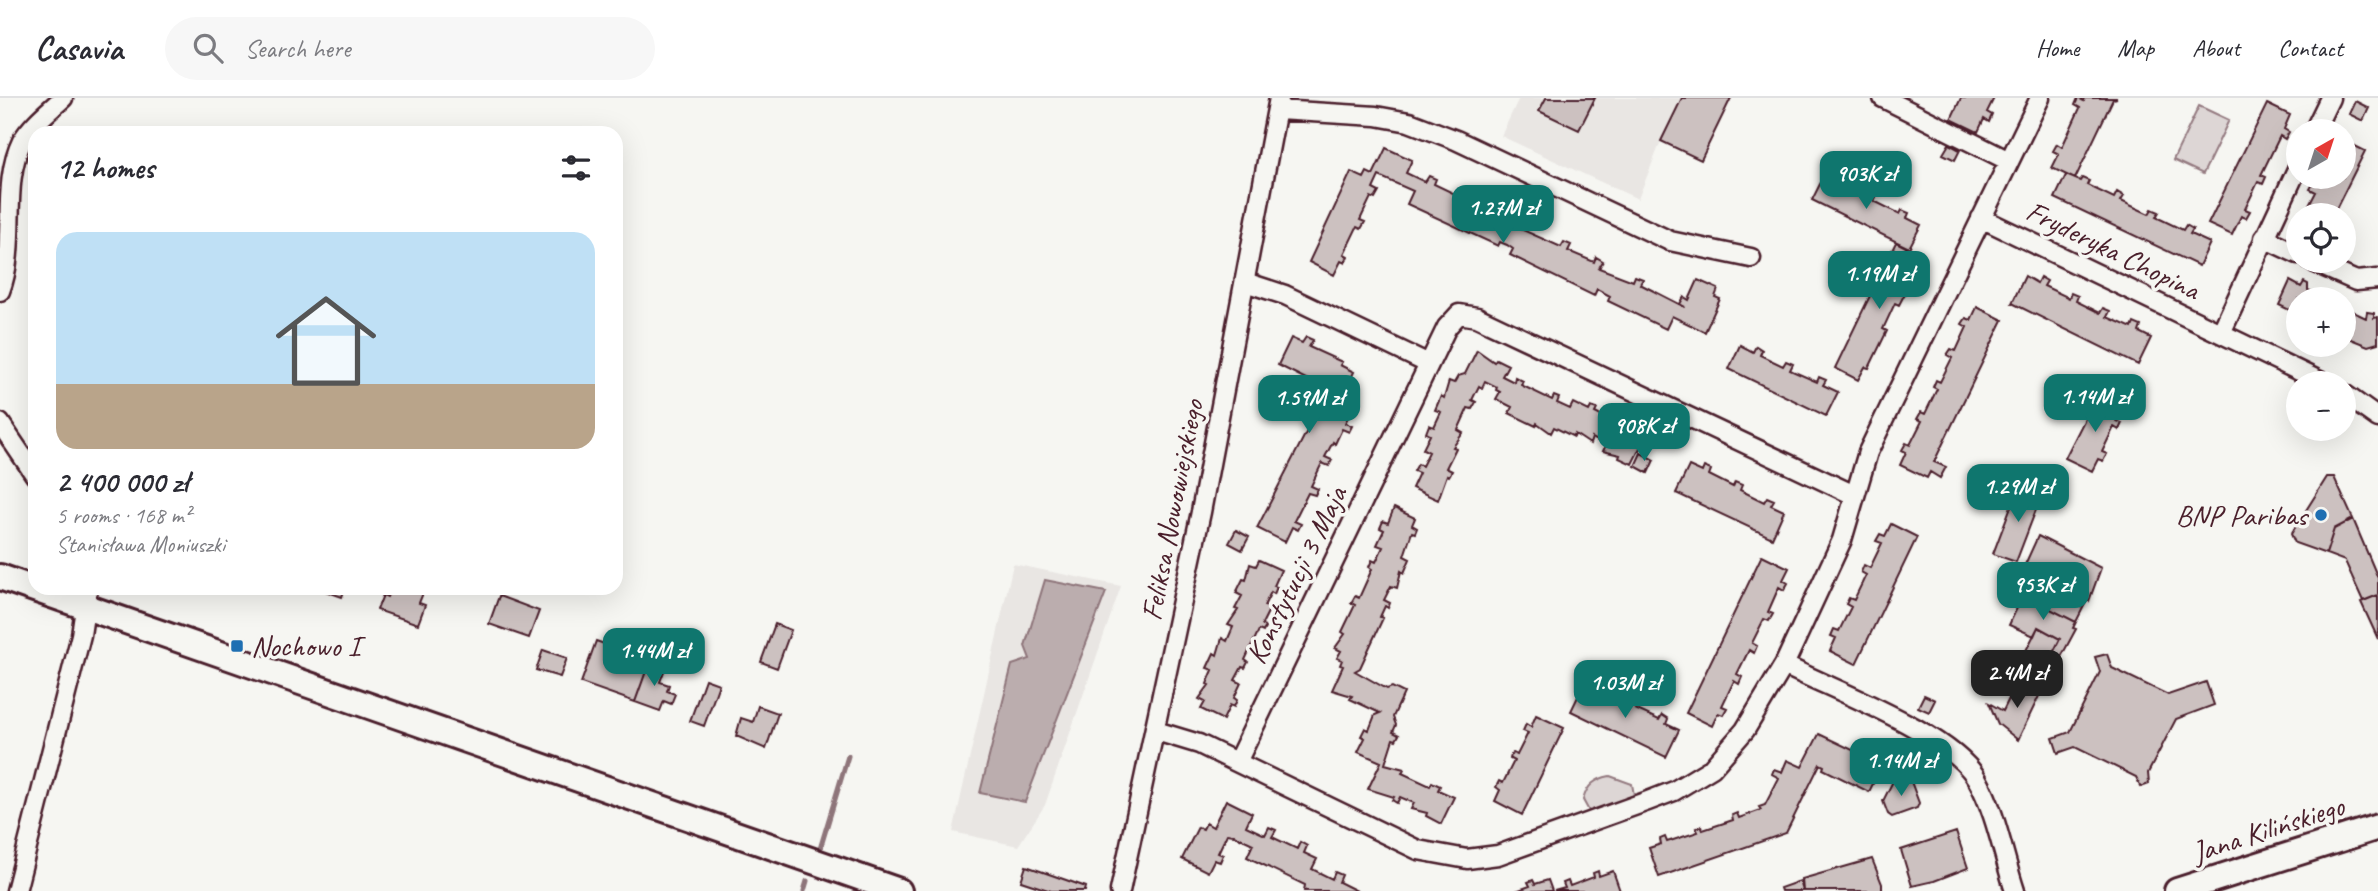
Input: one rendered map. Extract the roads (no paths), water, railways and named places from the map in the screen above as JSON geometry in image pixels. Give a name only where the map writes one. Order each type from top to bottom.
[{"type":"main road","points":[[0,577],[28,583]]},
{"type":"main road","points":[[87,597],[891,890]]},
{"type":"main road","name":"Jana Kilińskiego","points":[[2177,891],[2378,827]]},
{"type":"street","points":[[34,126],[63,98]]},
{"type":"street","points":[[1883,98],[2009,161]]},
{"type":"street","points":[[1156,731],[1189,740],[1418,850],[1451,858],[1482,858],[1648,801],[1712,768],[1731,749],[1783,665],[1837,552],[1868,452],[2040,98]]},
{"type":"street","points":[[2320,119],[2330,98]]},
{"type":"street","points":[[1278,104],[1409,122],[1457,141],[1670,241],[1751,258]]},
{"type":"street","name":"Feliksa Nowowiejskiego","points":[[1120,891],[1156,731],[1278,104]]},
{"type":"street","points":[[0,291],[10,253],[12,180],[18,150],[28,133]]},
{"type":"street","name":"Fryderyka Chopina","points":[[2221,333],[2287,189]]},
{"type":"street","name":"Fryderyka Chopina","points":[[1981,218],[2299,371]]},
{"type":"street","points":[[2264,238],[2286,248]]},
{"type":"street","points":[[2338,273],[2356,281],[2378,279]]},
{"type":"street","points":[[1245,282],[1285,295],[1429,364]]},
{"type":"street","name":"Konstytucji 3 Maja","points":[[1237,762],[1450,321],[1459,314],[1470,314],[1854,495]]},
{"type":"street","points":[[2356,402],[2378,418]]},
{"type":"street","points":[[0,423],[28,465]]},
{"type":"street","points":[[16,891],[87,597]]},
{"type":"street","points":[[1783,665],[1934,738],[1958,755],[1982,789],[2015,891]]},
{"type":"waterway","points":[[820,849],[848,756]]},
{"type":"waterway","points":[[804,891],[807,881]]},
{"type":"place","name":"BNP Paribas","points":[[2321,515]]},
{"type":"place","name":"Nochowo I","points":[[237,646]]}]
